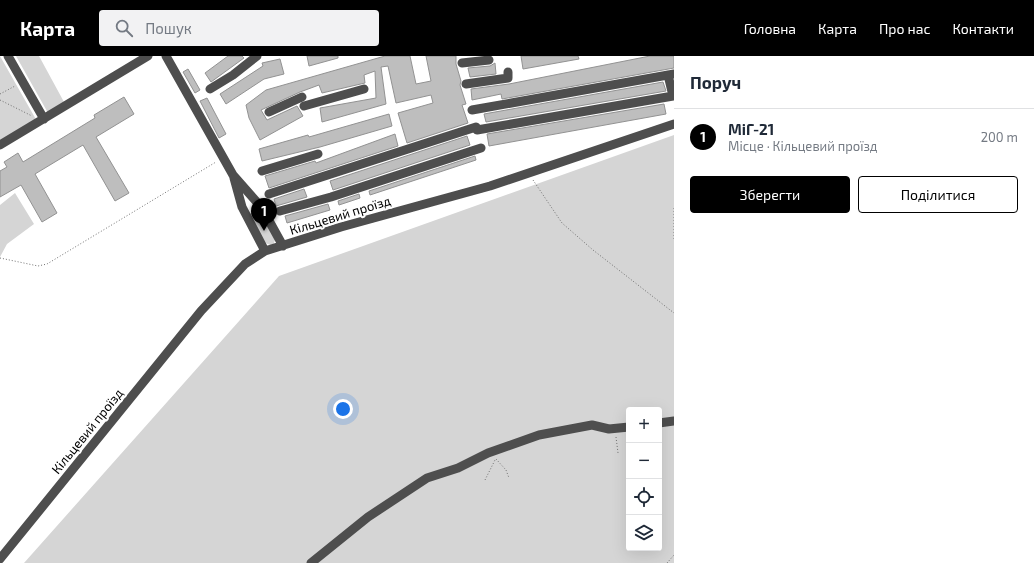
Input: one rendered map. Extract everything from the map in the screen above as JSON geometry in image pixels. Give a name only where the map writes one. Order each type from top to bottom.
[{"type":"street","points":[[8,56],[43,120]]},
{"type":"street","points":[[0,145],[148,56]]},
{"type":"street","points":[[166,56],[224,157],[233,175],[242,207],[266,252]]},
{"type":"street","points":[[210,89],[233,75],[258,56]]},
{"type":"street","points":[[462,64],[489,60]]},
{"type":"street","points":[[466,84],[508,78],[508,72]]},
{"type":"street","points":[[269,194],[476,129],[674,97],[671,74],[472,110]]},
{"type":"street","points":[[269,112],[303,101],[364,89]]},
{"type":"street","name":"Кільцевий проїзд","points":[[0,559],[202,311],[245,264],[266,252],[341,227],[490,186],[674,124]]},
{"type":"street","points":[[280,211],[331,197],[481,148]]},
{"type":"street","points":[[262,171],[318,154]]},
{"type":"street","points":[[233,175],[262,208],[283,246]]},
{"type":"street","points":[[662,423],[674,421]]},
{"type":"street","points":[[310,563],[368,517],[427,478],[494,456],[546,434],[592,425],[609,429],[626,427]]},
{"type":"path","points":[[0,94],[23,82]]},
{"type":"path","points":[[0,100],[43,120]]},
{"type":"path","points":[[0,258],[38,266],[47,264],[224,157]]},
{"type":"path","points":[[530,174],[562,223],[593,250],[674,313]]},
{"type":"path","points":[[674,208],[674,239]]},
{"type":"path","points":[[615,428],[618,452]]},
{"type":"path","points":[[485,480],[494,456],[506,470],[509,478]]},
{"type":"path","points":[[667,563],[674,555]]},
{"type":"shaded area","points":[[0,56],[38,123],[0,145]]},
{"type":"shaded area","points":[[16,56],[39,56],[64,102],[48,113]]},
{"type":"shaded area","points":[[674,135],[674,563],[24,563],[279,276]]},
{"type":"shaded area","points":[[15,193],[34,224],[7,244],[0,257],[0,205]]},
{"type":"shaded area","points":[[262,208],[277,234],[273,246],[260,241],[247,215]]},
{"type":"building","points":[[228,56],[242,56],[244,58],[211,82],[205,73]]},
{"type":"building","points":[[307,56],[338,56],[338,58],[309,66]]},
{"type":"building","points":[[385,56],[410,56],[416,84],[431,81],[426,56],[456,56],[456,64],[461,81],[460,85],[466,104],[462,105],[468,123],[407,143],[398,113],[433,103],[431,95],[396,103],[388,66],[381,67],[386,104],[322,122],[320,108],[376,98],[375,71],[364,75],[365,83],[322,93],[319,85],[261,110],[267,120],[297,106],[303,116],[260,140],[249,118],[246,105],[266,90]]},
{"type":"building","points":[[521,56],[578,56],[579,59],[523,69]]},
{"type":"building","points":[[650,56],[674,56],[674,68],[502,99],[501,94],[472,100],[471,89],[509,84]]},
{"type":"building","points":[[280,59],[284,74],[264,79],[226,104],[220,94],[263,66],[262,63]]},
{"type":"building","points":[[495,63],[496,74],[470,77],[468,68],[490,66]]},
{"type":"building","points":[[188,69],[200,90],[195,93],[183,72]]},
{"type":"building","points":[[663,82],[666,91],[486,122],[484,114]]},
{"type":"building","points":[[124,97],[134,114],[96,137],[129,193],[115,201],[83,145],[35,174],[57,213],[42,222],[21,185],[0,197],[0,171],[7,167],[4,162],[18,153],[23,162],[95,118],[94,115]]},
{"type":"building","points":[[207,98],[226,134],[219,138],[200,101]]},
{"type":"building","points":[[664,104],[666,114],[489,146],[487,134]]},
{"type":"building","points":[[389,114],[392,126],[320,147],[262,161],[259,149],[308,135],[309,137]]},
{"type":"building","points":[[395,134],[398,146],[269,188],[265,176],[315,161],[316,163]]},
{"type":"building","points":[[467,136],[470,145],[333,190],[330,181]]},
{"type":"building","points":[[475,156],[476,160],[370,195],[369,191]]},
{"type":"building","points":[[304,189],[307,197],[276,206],[274,199]]},
{"type":"building","points":[[359,194],[360,198],[339,205],[338,201]]},
{"type":"building","points":[[328,204],[330,210],[287,223],[285,216]]},
{"type":"place","name":"МіГ-21","points":[[264,231]]}]
